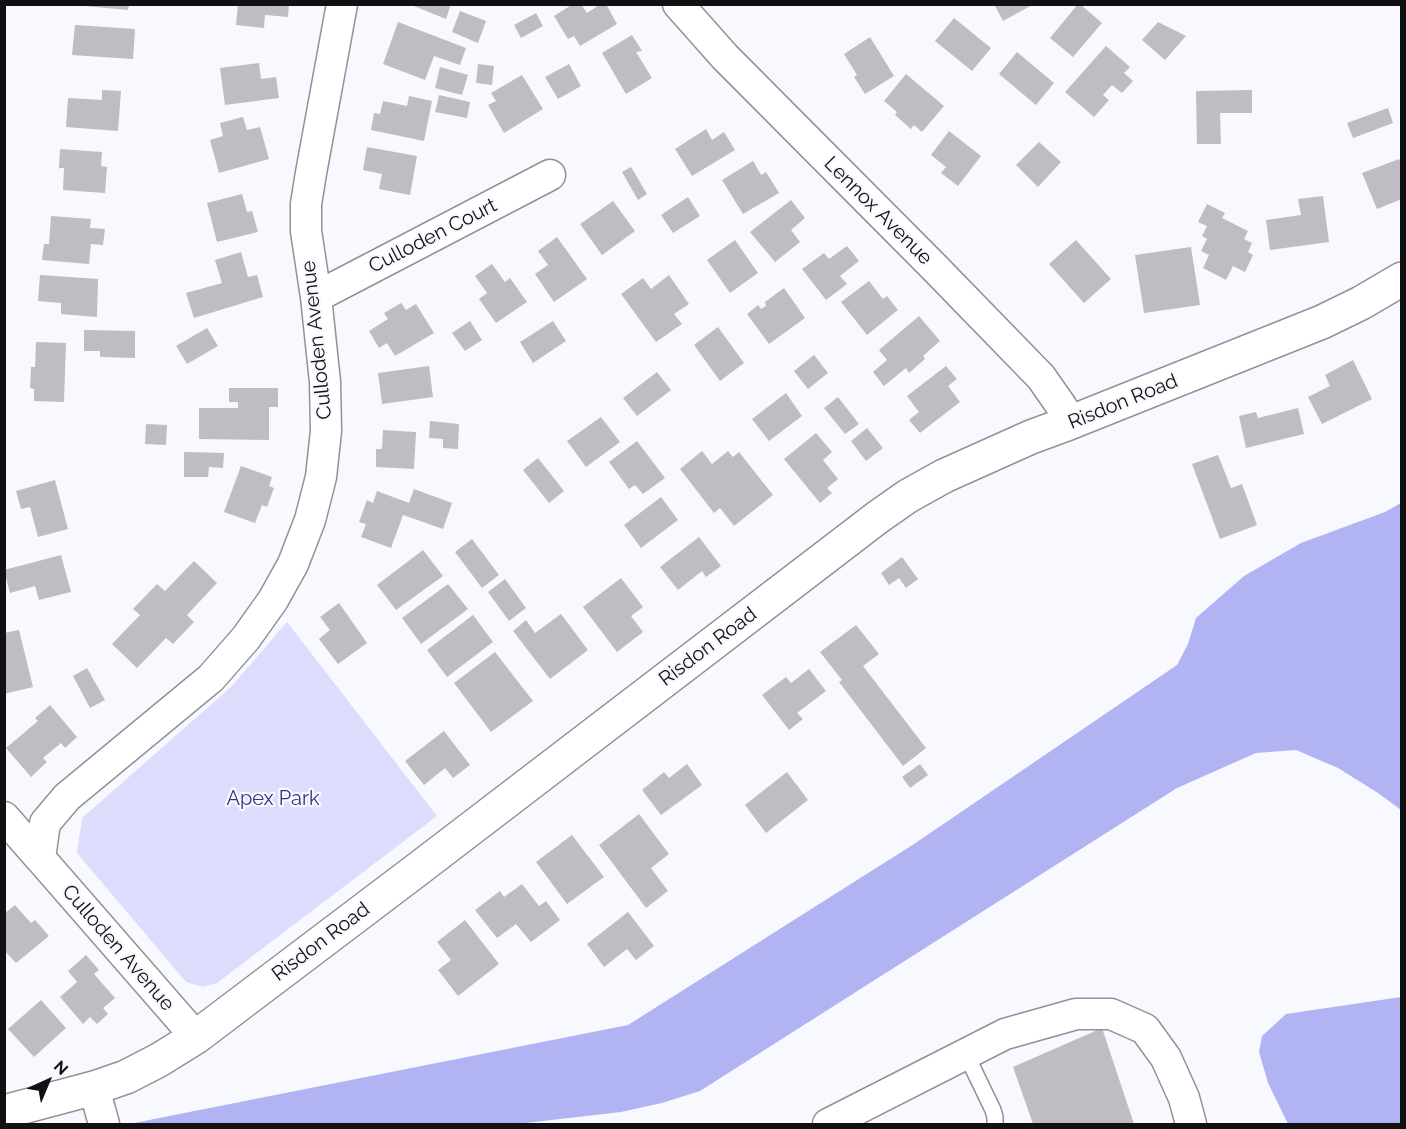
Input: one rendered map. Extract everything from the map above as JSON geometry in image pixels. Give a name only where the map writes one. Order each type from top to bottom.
[{"type":"street","name":"Culloden Avenue","points":[[40,858],[45,823],[52,814],[67,798],[210,678],[246,638],[273,600],[293,564],[310,520],[321,477],[326,431],[325,382],[306,231],[306,204],[342,4]]},
{"type":"street","name":"Lennox Avenue","points":[[678,4],[725,57],[1041,377],[1062,407],[1069,423]]},
{"type":"street","name":"Culloden Court","points":[[316,297],[550,175]]},
{"type":"street","name":"Risdon Road","points":[[4,1095],[62,1096],[100,1111],[126,1077],[196,1037],[908,496],[944,476],[1031,436],[1069,423],[1322,321],[1361,303],[1401,279]]},
{"type":"street","name":"Culloden Avenue","points":[[4,818],[196,1037]]},
{"type":"street","points":[[828,1125],[1005,1034],[1076,1014],[1111,1014],[1145,1029],[1166,1058],[1184,1098],[1191,1125]]},
{"type":"street","name":"Risdon Road","points":[[4,1112],[62,1096]]},
{"type":"lane","points":[[966,1054],[993,1110],[995,1125]]},
{"type":"green space","name":"Apex Park","points":[[287,622],[437,816],[217,983],[203,987],[186,982],[77,853],[82,818],[231,687]]},
{"type":"water","points":[[1401,503],[1401,810],[1338,768],[1296,750],[1256,753],[1177,788],[700,1091],[662,1103],[621,1112],[517,1124],[129,1124],[628,1025],[914,844],[1177,665],[1188,644],[1196,618],[1244,576],[1301,543],[1385,512]]},
{"type":"water","points":[[1401,997],[1401,1124],[1288,1124],[1268,1083],[1259,1052],[1262,1036],[1286,1014]]},
{"type":"building","points":[[238,4],[289,4],[288,17],[265,15],[264,28],[236,25]]},
{"type":"building","points":[[409,4],[451,4],[446,19]]},
{"type":"building","points":[[573,4],[581,4],[587,13],[601,4],[606,4],[617,24],[580,46],[574,36],[568,39],[554,16]]},
{"type":"building","points":[[994,4],[1034,4],[1003,21]]},
{"type":"building","points":[[1078,4],[1102,23],[1073,57],[1050,38]]},
{"type":"building","points":[[85,5],[129,5],[128,10]]},
{"type":"building","points":[[460,11],[486,21],[478,43],[452,32]]},
{"type":"building","points":[[536,13],[543,26],[521,38],[514,25]]},
{"type":"building","points":[[954,18],[991,48],[972,71],[935,41]]},
{"type":"building","points":[[398,22],[466,48],[460,65],[434,56],[425,80],[383,64]]},
{"type":"building","points":[[1158,22],[1186,36],[1165,60],[1142,40]]},
{"type":"building","points":[[75,25],[135,29],[133,59],[72,55]]},
{"type":"building","points":[[632,35],[642,51],[636,52],[652,78],[626,94],[602,53]]},
{"type":"building","points":[[870,37],[894,76],[865,94],[854,77],[857,75],[844,54]]},
{"type":"building","points":[[1106,46],[1130,67],[1124,73],[1133,81],[1122,93],[1112,85],[1103,95],[1109,100],[1094,117],[1065,92]]},
{"type":"building","points":[[1017,52],[1054,83],[1036,105],[999,74]]},
{"type":"building","points":[[259,63],[261,79],[276,77],[279,98],[225,105],[220,68]]},
{"type":"building","points":[[478,64],[494,66],[492,85],[476,83]]},
{"type":"building","points":[[569,64],[581,86],[558,99],[545,77]]},
{"type":"building","points":[[440,67],[468,75],[462,95],[435,88]]},
{"type":"building","points":[[906,74],[944,106],[922,132],[914,125],[911,129],[884,101]]},
{"type":"building","points":[[522,75],[543,109],[504,133],[488,105],[496,101],[491,93]]},
{"type":"building","points":[[102,90],[121,91],[118,131],[66,127],[68,98],[102,100]]},
{"type":"building","points":[[1252,90],[1252,113],[1220,113],[1221,144],[1197,144],[1196,91]]},
{"type":"building","points":[[439,95],[470,102],[467,118],[435,112]]},
{"type":"building","points":[[409,96],[432,101],[424,141],[371,130],[374,113],[380,114],[383,101],[407,106]]},
{"type":"building","points":[[1388,108],[1393,123],[1353,138],[1347,123]]},
{"type":"building","points":[[243,117],[247,130],[260,127],[269,159],[219,173],[210,140],[223,136],[220,123]]},
{"type":"building","points":[[706,129],[712,140],[724,132],[735,150],[692,176],[675,149]]},
{"type":"building","points":[[949,131],[981,156],[958,186],[941,173],[946,167],[931,155]]},
{"type":"building","points":[[1039,142],[1061,162],[1038,187],[1016,165]]},
{"type":"building","points":[[367,147],[417,156],[410,195],[379,189],[382,174],[363,170]]},
{"type":"building","points":[[60,149],[102,152],[101,166],[107,167],[105,193],[63,190],[64,168],[59,168]]},
{"type":"building","points":[[1399,159],[1402,165],[1402,199],[1377,209],[1362,173]]},
{"type":"building","points":[[753,161],[761,175],[766,172],[779,193],[743,214],[722,180]]},
{"type":"building","points":[[631,167],[647,194],[638,200],[622,172]]},
{"type":"building","points":[[242,194],[247,212],[252,211],[258,232],[217,242],[207,203]]},
{"type":"building","points":[[1323,196],[1329,242],[1270,250],[1266,220],[1301,215],[1298,199]]},
{"type":"building","points":[[688,197],[700,216],[673,233],[661,215]]},
{"type":"building","points":[[791,200],[805,218],[791,230],[800,242],[775,262],[750,232]]},
{"type":"building","points":[[613,201],[635,231],[602,255],[580,224]]},
{"type":"building","points":[[1207,204],[1225,213],[1222,218],[1248,231],[1244,239],[1252,243],[1248,252],[1253,255],[1245,272],[1233,266],[1226,280],[1203,268],[1209,255],[1201,251],[1207,239],[1202,236],[1207,226],[1198,222]]},
{"type":"building","points":[[51,216],[91,219],[90,228],[105,229],[103,245],[91,244],[89,264],[42,260],[44,244],[49,244]]},
{"type":"building","points":[[557,237],[587,279],[554,302],[535,274],[548,265],[538,251]]},
{"type":"building","points":[[735,240],[758,273],[730,293],[707,260]]},
{"type":"building","points":[[1076,240],[1111,279],[1084,303],[1049,264]]},
{"type":"building","points":[[847,246],[859,261],[840,276],[847,284],[826,300],[802,269],[824,253],[829,259]]},
{"type":"building","points":[[1191,247],[1200,305],[1144,313],[1135,255]]},
{"type":"building","points":[[241,252],[248,277],[257,275],[263,297],[194,318],[186,293],[222,283],[215,260]]},
{"type":"building","points":[[492,264],[505,282],[510,278],[527,302],[496,323],[479,299],[487,293],[475,276]]},
{"type":"building","points":[[40,275],[98,279],[97,317],[61,314],[61,303],[38,301]]},
{"type":"building","points":[[669,275],[689,304],[674,314],[682,324],[656,342],[621,294],[643,278],[651,289]]},
{"type":"building","points":[[869,281],[883,299],[887,296],[898,310],[867,335],[841,302]]},
{"type":"building","points":[[784,288],[805,318],[769,344],[747,314],[758,305],[761,309],[766,306],[765,302]]},
{"type":"building","points":[[401,303],[406,310],[416,304],[434,333],[395,356],[387,343],[379,348],[369,331],[388,319],[384,313]]},
{"type":"building","points":[[919,316],[940,341],[909,373],[906,368],[884,386],[873,372],[887,360],[879,350]]},
{"type":"building","points":[[470,321],[482,340],[465,351],[452,333]]},
{"type":"building","points":[[553,321],[566,341],[533,363],[520,342]]},
{"type":"building","points":[[718,327],[744,363],[720,381],[694,345]]},
{"type":"building","points":[[207,328],[218,346],[187,364],[176,346]]},
{"type":"building","points":[[84,330],[135,331],[135,358],[100,357],[100,351],[84,351]]},
{"type":"building","points":[[36,342],[66,343],[64,402],[34,401],[34,389],[30,388],[31,367],[35,367]]},
{"type":"building","points":[[814,355],[828,373],[808,389],[794,371]]},
{"type":"building","points":[[1353,360],[1372,399],[1322,424],[1308,397],[1330,386],[1325,375]]},
{"type":"building","points":[[429,366],[433,397],[382,404],[378,373]]},
{"type":"building","points":[[946,366],[957,379],[948,386],[960,402],[920,433],[909,420],[919,412],[907,396]]},
{"type":"building","points":[[657,372],[671,390],[637,416],[623,398]]},
{"type":"building","points":[[229,388],[278,388],[278,407],[269,407],[269,440],[199,439],[199,408],[238,408],[238,402],[229,402]]},
{"type":"building","points":[[786,393],[802,416],[769,441],[752,419]]},
{"type":"building","points":[[838,397],[859,424],[845,434],[824,408]]},
{"type":"building","points":[[1298,408],[1304,434],[1246,448],[1239,416],[1256,412],[1258,418]]},
{"type":"building","points":[[601,417],[620,442],[586,467],[567,441]]},
{"type":"building","points":[[430,421],[459,424],[458,449],[443,448],[443,439],[429,438]]},
{"type":"building","points":[[146,424],[167,425],[166,445],[145,444]]},
{"type":"building","points":[[867,428],[883,448],[866,461],[851,441]]},
{"type":"building","points":[[383,430],[416,432],[414,469],[376,467],[376,449],[382,449]]},
{"type":"building","points":[[816,433],[832,452],[823,460],[838,479],[827,488],[832,493],[820,503],[784,459]]},
{"type":"building","points":[[637,441],[665,478],[643,494],[635,485],[629,489],[609,462]]},
{"type":"building","points":[[702,451],[712,464],[728,451],[733,457],[739,452],[773,495],[734,526],[720,508],[714,513],[680,469]]},
{"type":"building","points":[[184,452],[224,453],[223,468],[209,467],[208,477],[184,477]]},
{"type":"building","points":[[1218,455],[1231,488],[1242,484],[1257,525],[1220,539],[1192,464]]},
{"type":"building","points":[[538,458],[564,491],[549,503],[523,470]]},
{"type":"building","points":[[241,466],[272,477],[269,486],[274,488],[267,507],[262,505],[255,523],[224,512]]},
{"type":"building","points":[[55,480],[68,529],[38,537],[30,507],[21,509],[16,491]]},
{"type":"building","points":[[414,489],[452,503],[443,529],[403,515],[391,548],[361,537],[366,524],[359,522],[367,500],[373,503],[377,491],[409,503]]},
{"type":"building","points":[[661,497],[678,520],[641,548],[624,525]]},
{"type":"building","points":[[699,537],[721,566],[706,577],[702,571],[678,590],[660,567]]},
{"type":"building","points":[[472,539],[499,575],[482,588],[455,552]]},
{"type":"building","points":[[423,550],[443,576],[396,610],[377,585]]},
{"type":"building","points":[[61,555],[71,592],[39,600],[35,586],[10,593],[4,570]]},
{"type":"building","points":[[902,557],[918,579],[906,588],[899,578],[889,585],[881,573]]},
{"type":"building","points":[[194,561],[217,583],[187,615],[194,622],[173,644],[166,638],[137,668],[112,644],[140,615],[133,609],[157,584],[165,591]]},
{"type":"building","points":[[621,578],[643,607],[631,616],[643,632],[617,652],[583,607]]},
{"type":"building","points":[[505,579],[526,608],[509,621],[488,592]]},
{"type":"building","points":[[448,584],[468,609],[421,644],[402,618]]},
{"type":"building","points":[[339,603],[367,643],[338,664],[319,639],[330,630],[320,617]]},
{"type":"building","points":[[561,614],[588,650],[550,679],[513,631],[526,620],[535,633]]},
{"type":"building","points":[[473,615],[493,642],[447,677],[427,650]]},
{"type":"building","points":[[856,625],[879,654],[863,666],[926,748],[903,766],[839,682],[842,680],[820,652]]},
{"type":"building","points":[[19,630],[33,687],[4,694],[4,633]]},
{"type":"building","points":[[495,652],[533,701],[491,732],[454,683]]},
{"type":"building","points":[[87,668],[105,700],[90,708],[73,676]]},
{"type":"building","points":[[809,669],[826,691],[797,713],[803,719],[789,730],[762,695],[786,677],[791,683]]},
{"type":"building","points":[[50,705],[77,737],[65,748],[61,743],[43,758],[47,762],[31,777],[6,748],[38,721],[35,718]]},
{"type":"building","points":[[444,731],[470,765],[453,778],[445,768],[424,785],[405,761]]},
{"type":"building","points":[[687,764],[702,785],[661,815],[642,790],[664,772],[669,778]]},
{"type":"building","points":[[920,764],[928,775],[910,788],[902,777]]},
{"type":"building","points":[[787,772],[808,800],[766,833],[745,805]]},
{"type":"building","points":[[639,814],[669,854],[651,868],[668,891],[646,908],[599,845]]},
{"type":"building","points":[[572,835],[604,877],[567,904],[536,862]]},
{"type":"building","points":[[522,884],[539,906],[546,901],[560,920],[531,942],[516,924],[497,938],[475,910],[500,891],[504,897]]},
{"type":"building","points":[[15,905],[31,923],[35,920],[49,936],[16,963],[4,950],[4,914]]},
{"type":"building","points":[[628,912],[654,946],[636,960],[627,949],[604,967],[587,944]]},
{"type":"building","points":[[465,920],[499,964],[458,996],[438,970],[451,960],[437,942]]},
{"type":"building","points":[[86,955],[99,970],[94,974],[115,998],[103,1008],[108,1014],[97,1024],[90,1017],[83,1024],[60,997],[77,982],[68,971]]},
{"type":"building","points":[[41,1000],[66,1028],[34,1057],[8,1029]]},
{"type":"building","points":[[1102,1028],[1134,1124],[1033,1124],[1013,1067]]}]
